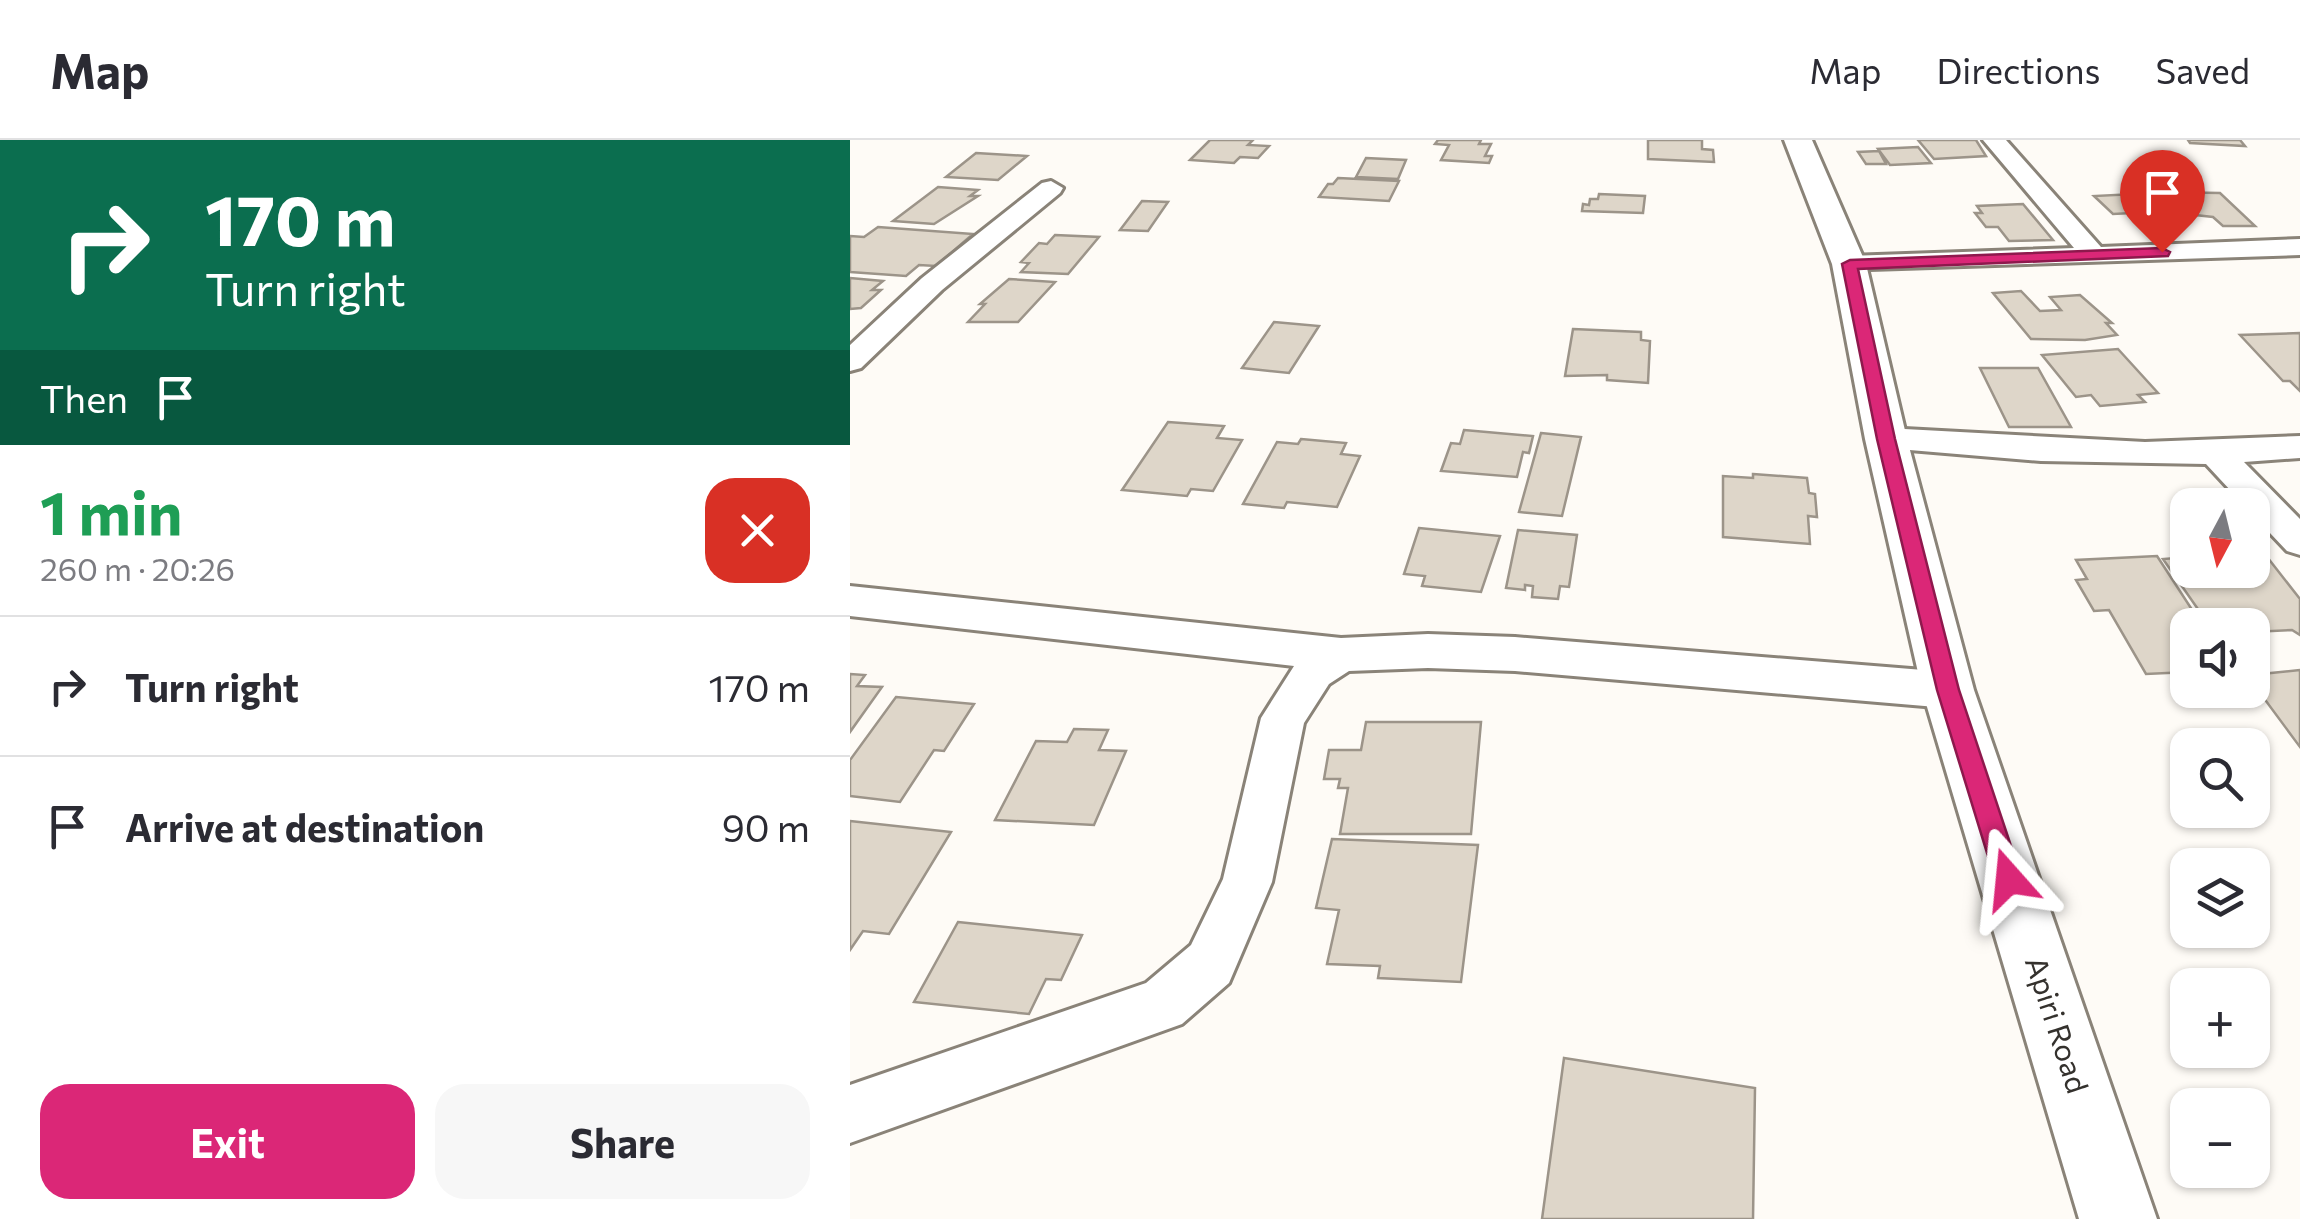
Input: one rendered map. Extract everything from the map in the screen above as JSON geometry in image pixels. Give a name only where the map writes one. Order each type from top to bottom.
[{"type":"street","name":"Apiri Road","points":[[1798,140],[1850,264],[1886,439],[1948,690],[2118,1219]]},
{"type":"street","points":[[1994,140],[2094,255]]},
{"type":"street","points":[[850,362],[932,284],[1051,188]]},
{"type":"street","points":[[1850,264],[2300,247]]},
{"type":"street","points":[[1886,439],[2069,454],[2216,454],[2300,447]]},
{"type":"street","points":[[2216,454],[2300,542]]},
{"type":"street","points":[[850,601],[1341,655],[1428,651],[1515,654],[1948,690]]},
{"type":"street","points":[[850,1114],[1163,1005],[1210,964],[1247,882],[1283,718],[1314,672],[1341,655]]},
{"type":"building","points":[[1210,140],[1253,140],[1248,145],[1269,146],[1258,158],[1240,157],[1234,163],[1190,160]]},
{"type":"building","points":[[1438,140],[1481,140],[1479,144],[1491,144],[1485,156],[1492,156],[1489,163],[1441,160],[1449,145],[1435,144]]},
{"type":"building","points":[[1648,140],[1702,140],[1702,149],[1713,150],[1714,162],[1648,159]]},
{"type":"building","points":[[1918,140],[1976,140],[1986,156],[1934,159]]},
{"type":"building","points":[[2188,140],[2240,140],[2245,146],[2190,143]]},
{"type":"building","points":[[1918,147],[1931,163],[1890,165],[1878,149]]},
{"type":"building","points":[[1879,151],[1886,164],[1866,164],[1858,152]]},
{"type":"building","points":[[976,153],[1027,156],[998,180],[946,177]]},
{"type":"building","points":[[1366,158],[1406,160],[1398,179],[1356,177]]},
{"type":"building","points":[[1338,178],[1399,181],[1389,201],[1319,197]]},
{"type":"building","points":[[938,187],[978,190],[970,196],[978,196],[934,224],[893,221]]},
{"type":"building","points":[[2163,192],[2220,193],[2255,226],[2223,226],[2213,217],[2177,213],[2163,199],[2170,199]]},
{"type":"building","points":[[1599,194],[1645,196],[1643,213],[1582,211],[1583,204],[1589,205],[1590,199],[1598,199]]},
{"type":"building","points":[[2135,194],[2154,212],[2113,214],[2094,196]]},
{"type":"building","points":[[1142,201],[1168,202],[1148,231],[1120,230]]},
{"type":"building","points":[[2023,204],[2053,240],[2009,241],[1998,227],[1986,227],[1975,213],[1982,213],[1977,206]]},
{"type":"building","points":[[878,227],[973,234],[936,266],[919,265],[906,276],[850,272],[850,236],[864,237]]},
{"type":"building","points":[[1055,235],[1099,237],[1068,274],[1021,272],[1029,263],[1021,262],[1039,243],[1047,244]]},
{"type":"building","points":[[850,278],[883,281],[872,290],[881,290],[861,308],[850,309]]},
{"type":"building","points":[[1009,279],[1055,282],[1018,322],[968,322],[985,304],[980,304]]},
{"type":"building","points":[[2021,291],[2040,311],[2061,310],[2050,297],[2080,295],[2112,323],[2106,323],[2117,335],[2085,340],[2031,339],[1993,293]]},
{"type":"building","points":[[1274,322],[1319,326],[1289,373],[1242,368]]},
{"type":"building","points":[[1573,329],[1641,332],[1641,340],[1650,341],[1648,383],[1607,380],[1607,375],[1565,376]]},
{"type":"building","points":[[2300,333],[2300,391],[2290,381],[2283,381],[2240,335]]},
{"type":"building","points":[[2118,349],[2158,393],[2138,395],[2145,402],[2100,406],[2091,395],[2076,397],[2042,355]]},
{"type":"building","points":[[1980,368],[2038,368],[2071,427],[2009,427]]},
{"type":"building","points":[[1168,422],[1224,426],[1217,438],[1242,440],[1213,491],[1191,489],[1187,496],[1122,490]]},
{"type":"building","points":[[1464,430],[1533,436],[1529,453],[1523,452],[1517,477],[1441,471],[1451,443],[1460,444]]},
{"type":"building","points":[[1541,433],[1581,437],[1562,516],[1519,512]]},
{"type":"building","points":[[1301,439],[1346,443],[1341,454],[1360,456],[1337,507],[1287,502],[1284,508],[1243,504],[1277,442],[1298,444]]},
{"type":"building","points":[[1753,474],[1807,478],[1809,493],[1815,494],[1817,517],[1808,516],[1810,544],[1723,537],[1723,476],[1753,478]]},
{"type":"building","points":[[1419,528],[1500,536],[1481,592],[1422,586],[1425,576],[1404,574]]},
{"type":"building","points":[[1518,530],[1577,535],[1569,587],[1560,586],[1558,599],[1532,597],[1533,586],[1525,585],[1525,590],[1506,588]]},
{"type":"building","points":[[2157,556],[2170,576],[2170,588],[2178,588],[2191,608],[2170,608],[2170,673],[2146,674],[2109,610],[2094,611],[2076,580],[2087,579],[2076,560]]},
{"type":"building","points":[[2270,561],[2300,599],[2300,635],[2292,630],[2270,631],[2270,608],[2197,608],[2183,588],[2270,588]]},
{"type":"building","points":[[2300,670],[2300,747],[2270,706],[2270,673]]},
{"type":"building","points":[[850,674],[865,675],[857,686],[882,687],[850,732]]},
{"type":"building","points":[[896,697],[974,704],[944,751],[934,750],[900,802],[850,796],[850,760]]},
{"type":"building","points":[[1366,722],[1481,722],[1471,834],[1340,834],[1348,788],[1338,788],[1340,779],[1324,779],[1329,750],[1361,750]]},
{"type":"building","points":[[1074,729],[1108,730],[1099,750],[1126,751],[1094,825],[995,820],[1036,741],[1067,742]]},
{"type":"building","points":[[850,821],[951,832],[889,934],[863,931],[850,950]]},
{"type":"building","points":[[1332,839],[1478,845],[1461,982],[1378,978],[1380,966],[1327,964],[1339,910],[1316,908]]},
{"type":"building","points":[[958,922],[1082,935],[1061,980],[1046,979],[1029,1014],[914,1002]]},
{"type":"building","points":[[1564,1058],[1755,1088],[1753,1219],[1542,1219]]},
{"type":"route","points":[[2009,879],[1948,690],[1886,439],[1850,264],[2162,252]]}]
